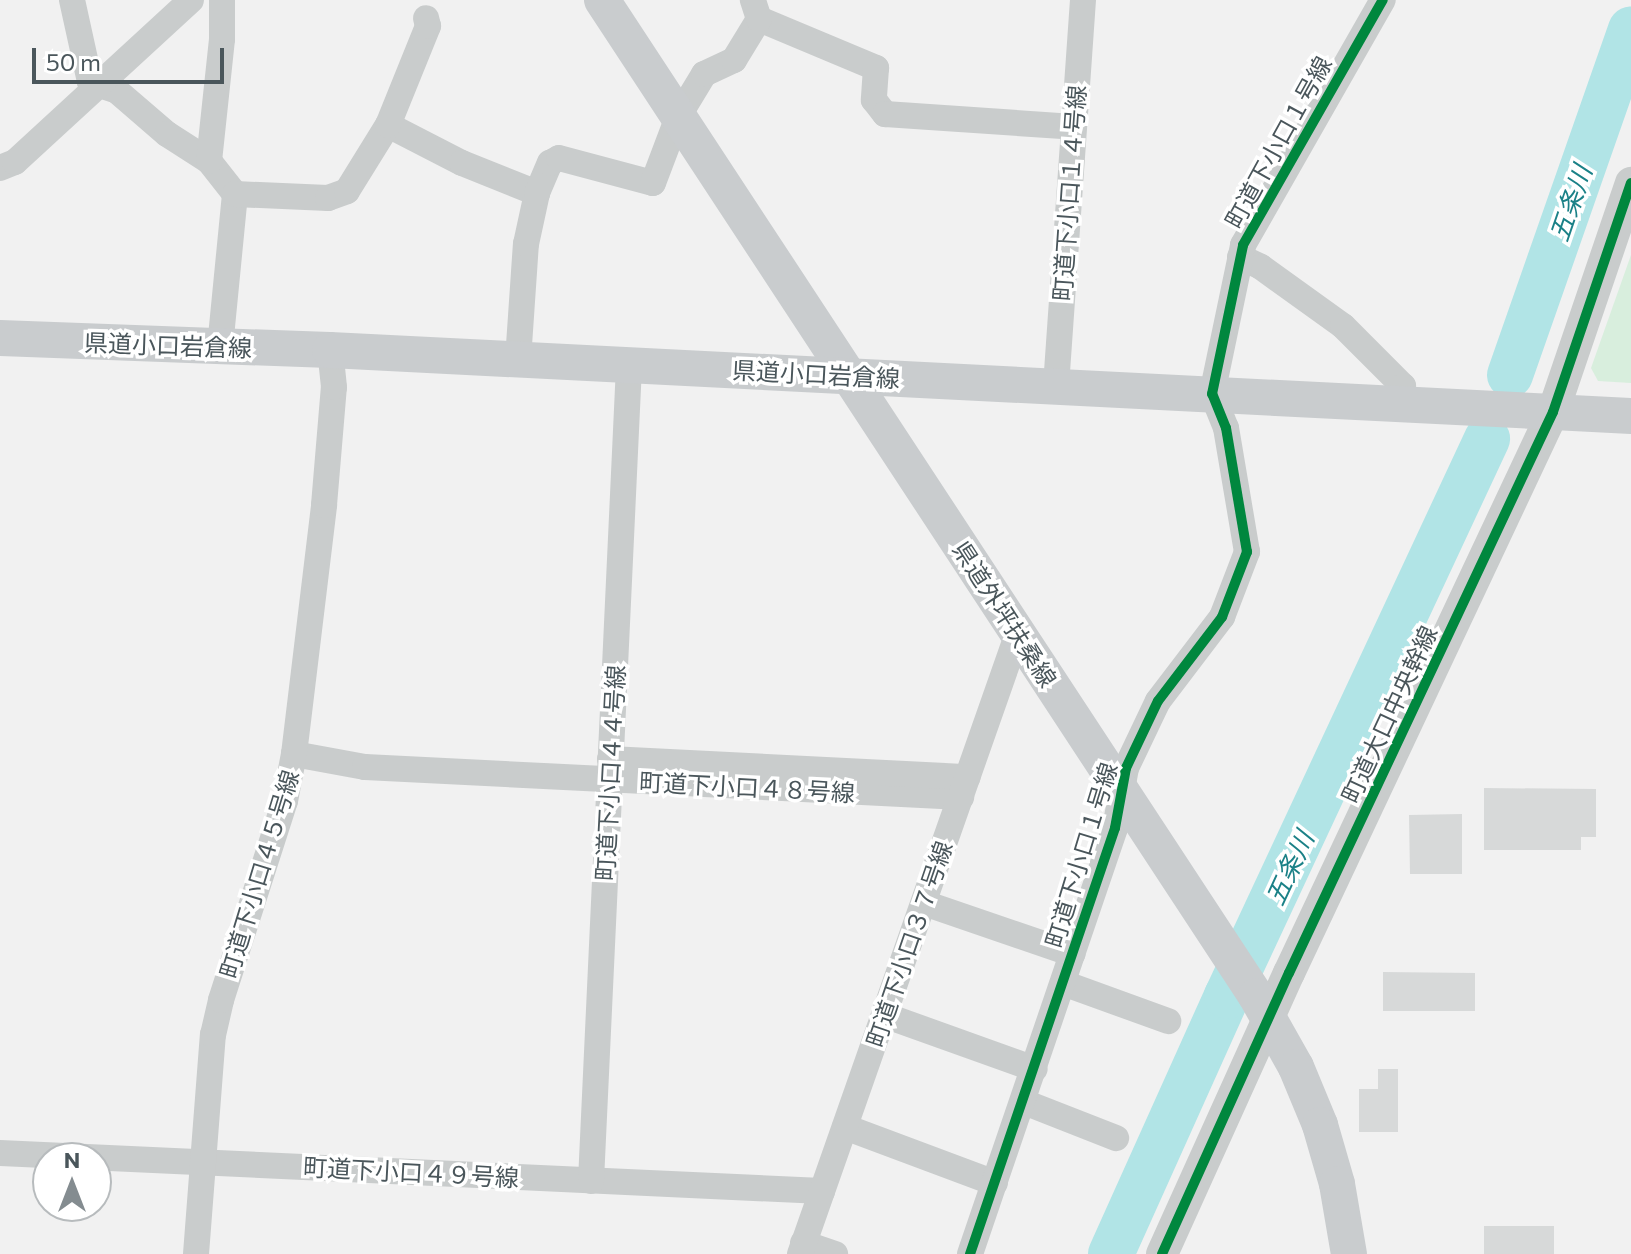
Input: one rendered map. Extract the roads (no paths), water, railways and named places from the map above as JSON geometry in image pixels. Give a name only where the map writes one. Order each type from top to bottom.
[{"type":"main road","name":"県道外坪扶桑線","points":[[602,0],[1262,1007],[1296,1067],[1320,1125],[1337,1184],[1349,1254]]},
{"type":"main road","name":"県道小口岩倉線","points":[[0,338],[330,350],[1631,416]]},
{"type":"street","points":[[72,0],[90,82],[102,83],[209,161],[235,194],[220,347]]},
{"type":"street","points":[[0,168],[15,162],[191,0]]},
{"type":"street","points":[[209,161],[222,39],[222,0]]},
{"type":"street","name":"町道下小口１４号線","points":[[1056,386],[1083,0]]},
{"type":"street","name":"町道下小口１号線","points":[[970,1254],[1115,828],[1126,768],[1158,701],[1222,617],[1247,552],[1226,428],[1212,394],[1243,245],[1302,136],[1383,0]]},
{"type":"street","points":[[518,360],[526,244],[537,193],[550,163],[559,158],[653,183],[678,117],[704,74],[734,60],[756,10],[876,68],[874,100],[885,114],[1074,127]]},
{"type":"street","points":[[235,194],[328,198],[347,191],[388,125],[428,26],[426,18]]},
{"type":"street","points":[[388,125],[462,163],[537,193]]},
{"type":"street","name":"町道大口中央幹線","points":[[1162,1254],[1262,1007],[1540,411],[1631,183]]},
{"type":"street","points":[[1240,257],[1261,267],[1343,326],[1403,386],[1403,404]]},
{"type":"street","name":"町道下小口４５号線","points":[[196,1254],[213,1035],[221,1000],[285,801],[294,754],[333,402],[330,350]]},
{"type":"street","name":"町道下小口４４号線","points":[[591,1181],[629,365]]},
{"type":"street","name":"町道下小口３７号線","points":[[801,1249],[1018,633]]},
{"type":"street","name":"町道下小口４８号線","points":[[294,754],[365,767],[610,770],[964,787]]},
{"type":"street","points":[[924,903],[1073,954]]},
{"type":"street","points":[[1063,983],[1168,1021]]},
{"type":"street","points":[[884,1015],[1035,1069]]},
{"type":"street","points":[[1024,1102],[1116,1138]]},
{"type":"street","points":[[845,1127],[995,1183]]},
{"type":"street","name":"町道下小口４９号線","points":[[0,1153],[822,1191]]},
{"type":"street","points":[[801,1249],[835,1254]]},
{"type":"waterway","name":"五条川","points":[[1510,375],[1631,30]]},
{"type":"waterway","name":"五条川","points":[[1111,1254],[1227,996],[1487,439]]}]
